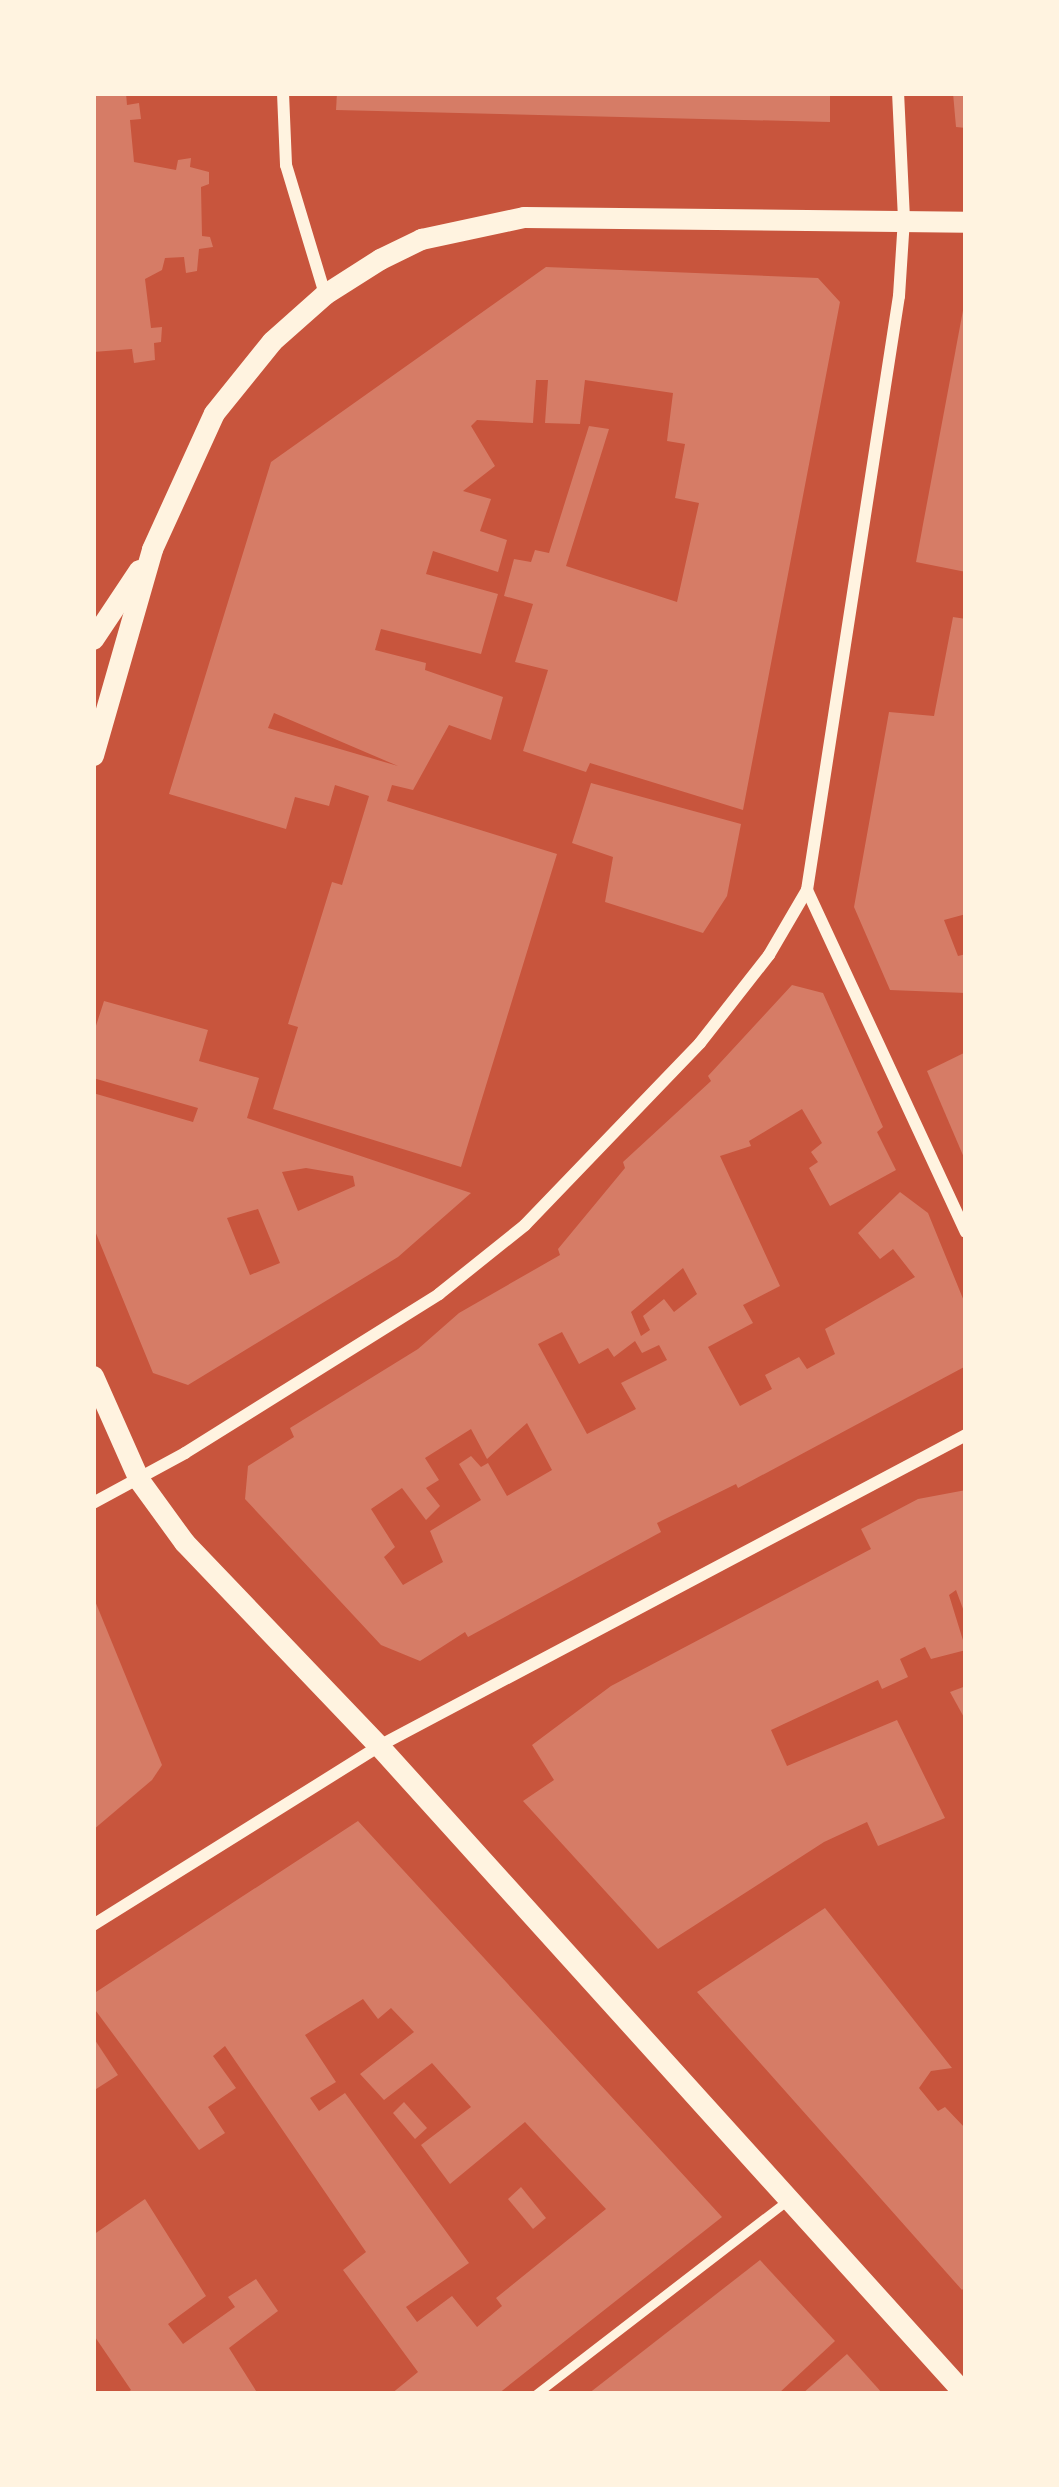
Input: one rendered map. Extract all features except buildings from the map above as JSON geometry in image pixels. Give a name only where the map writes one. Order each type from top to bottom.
[{"type":"street","points":[[283,93],[286,165],[325,294]]},
{"type":"street","points":[[93,1503],[139,1480],[439,1294],[524,1225],[700,1043],[769,955],[807,890],[899,296],[904,219],[898,93]]},
{"type":"street","points":[[93,755],[152,549],[214,413],[272,340],[325,294],[421,239],[524,217],[966,222]]},
{"type":"street","points":[[93,639],[152,549]]},
{"type":"street","points":[[807,890],[966,1232]]},
{"type":"street","points":[[93,1376],[139,1480],[184,1542],[379,1746],[965,2394]]},
{"type":"street","points":[[93,1925],[379,1746],[966,1435]]},
{"type":"lane","points":[[536,2394],[788,2200]]}]
